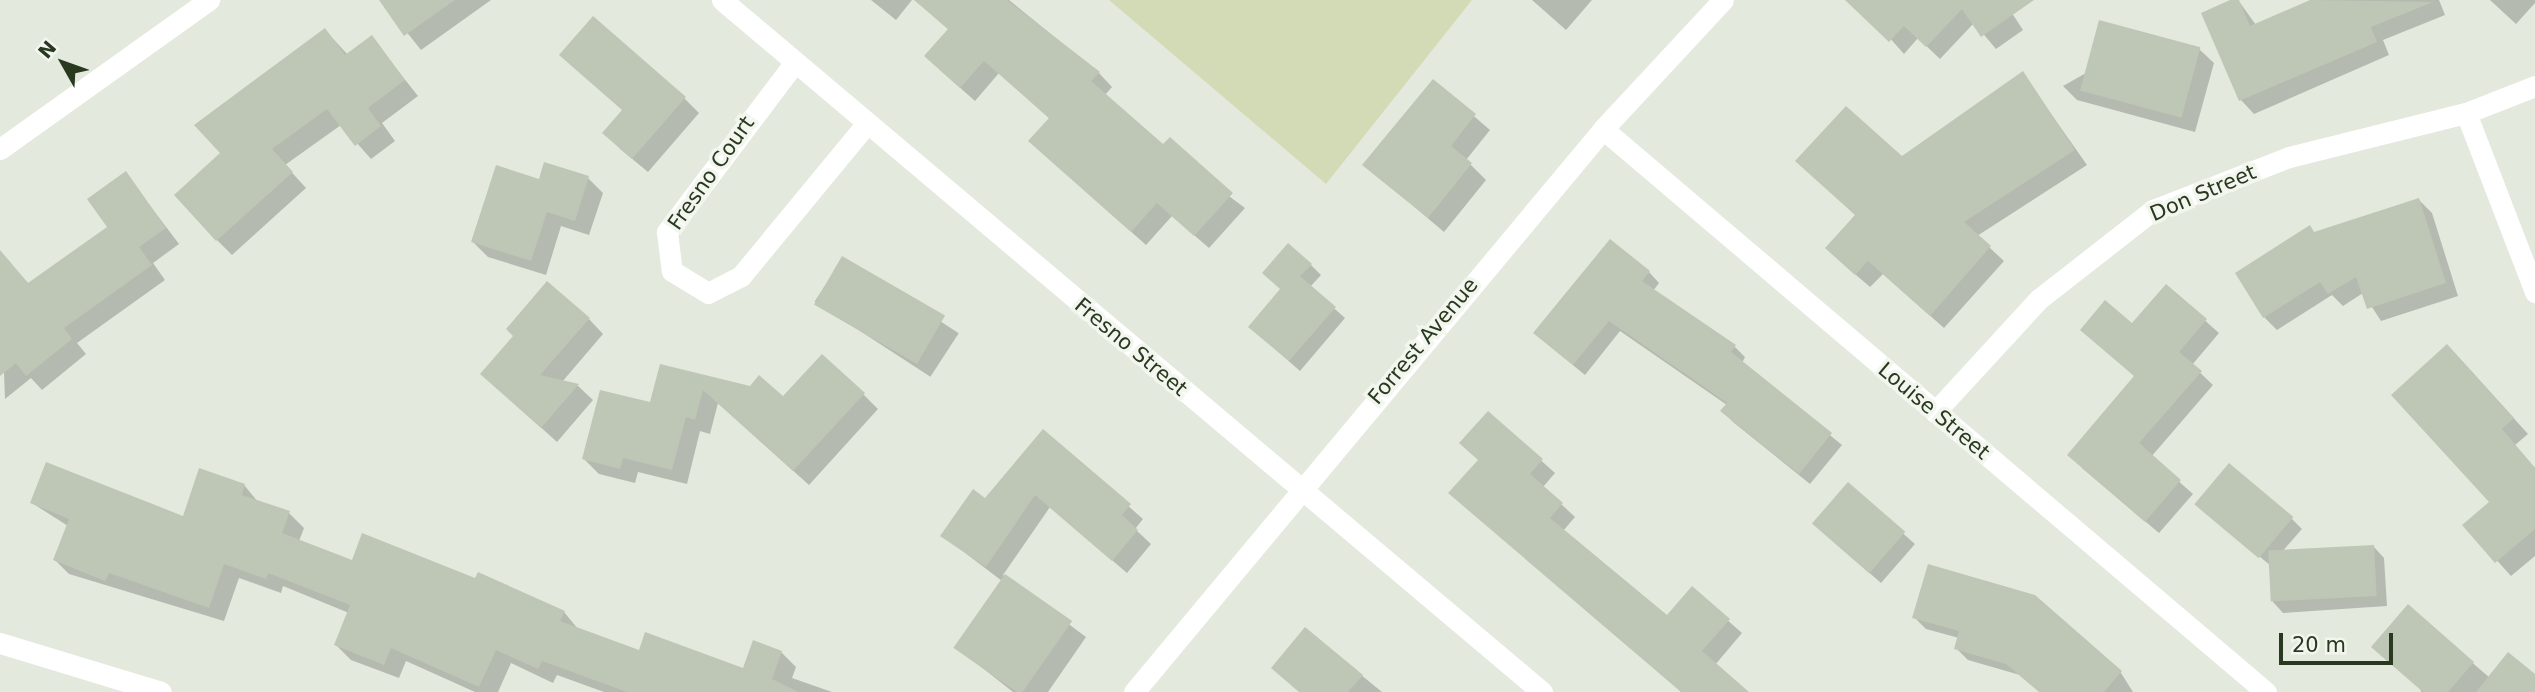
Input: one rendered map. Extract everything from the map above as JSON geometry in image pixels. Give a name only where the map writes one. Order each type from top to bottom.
[{"type":"street","points":[[0,149],[209,0]]},
{"type":"street","name":"Fresno Street","points":[[722,0],[1542,692]]},
{"type":"street","name":"Forrest Avenue","points":[[1134,692],[1298,488],[1603,129],[1723,0]]},
{"type":"street","name":"Fresno Court","points":[[795,62],[667,232],[672,271],[708,293],[741,276],[867,123]]},
{"type":"street","name":"Don Street","points":[[1935,412],[2039,299],[2153,210],[2289,157],[2466,113],[2535,86]]},
{"type":"street","points":[[2466,113],[2535,292]]},
{"type":"street","name":"Louise Street","points":[[1603,129],[2266,692]]},
{"type":"street","points":[[0,643],[161,692]]},
{"type":"green space","points":[[1109,0],[1472,0],[1326,184]]},
{"type":"building","points":[[379,0],[455,0],[404,36]]},
{"type":"building","points":[[914,0],[1007,0],[1100,72],[1091,81],[1163,144],[1170,137],[1233,193],[1194,236],[1157,203],[1131,232],[1028,141],[1049,118],[984,61],[960,88],[924,56],[948,29]]},
{"type":"building","points":[[1845,0],[2034,0],[1981,37],[1962,9],[1926,47],[1904,26],[1889,42]]},
{"type":"building","points":[[2230,0],[2239,0],[2250,26],[2310,0],[2433,2],[2371,27],[2377,42],[2239,101],[2201,13]]},
{"type":"building","points":[[593,16],[686,97],[632,159],[602,133],[622,110],[559,55]]},
{"type":"building","points":[[2099,20],[2200,47],[2182,118],[2080,91]]},
{"type":"building","points":[[325,28],[345,55],[372,35],[405,80],[368,108],[381,126],[355,146],[327,109],[272,149],[293,172],[216,241],[174,195],[220,153],[194,125]]},
{"type":"building","points":[[2023,71],[2075,150],[1964,222],[1991,246],[1930,316],[1868,261],[1855,275],[1825,248],[1855,215],[1795,161],[1846,106],[1902,156]]},
{"type":"building","points":[[1433,79],[1476,114],[1451,146],[1472,163],[1428,218],[1362,165]]},
{"type":"building","points":[[544,162],[589,176],[575,221],[547,212],[531,261],[471,242],[496,165],[539,179]]},
{"type":"building","points":[[126,171],[166,228],[139,247],[152,265],[64,328],[72,339],[26,376],[16,363],[0,376],[0,250],[28,283],[107,227],[87,199]]},
{"type":"building","points":[[2419,198],[2446,283],[2367,309],[2356,277],[2328,294],[2320,282],[2263,318],[2235,273],[2310,225],[2314,232]]},
{"type":"building","points":[[1610,239],[1650,271],[1642,281],[1736,345],[1731,352],[1832,433],[1799,474],[1720,411],[1727,403],[1609,321],[1573,365],[1533,333]]},
{"type":"building","points":[[1288,243],[1312,264],[1300,276],[1336,307],[1289,361],[1248,327],[1280,289],[1262,273]]},
{"type":"building","points":[[842,256],[945,316],[917,364],[814,304]]},
{"type":"building","points":[[547,281],[590,318],[540,375],[579,384],[541,428],[480,374],[513,336],[506,329]]},
{"type":"building","points":[[2166,284],[2207,319],[2179,352],[2202,371],[2139,443],[2181,480],[2145,522],[2067,455],[2134,376],[2080,330],[2105,300],[2132,323]]},
{"type":"building","points":[[2447,344],[2514,418],[2502,429],[2535,468],[2535,529],[2495,563],[2462,525],[2489,502],[2391,395]]},
{"type":"building","points":[[822,354],[865,393],[793,471],[703,390],[695,420],[686,417],[672,470],[623,458],[620,469],[582,459],[600,390],[650,402],[660,364],[750,386],[759,375],[783,396]]},
{"type":"building","points":[[1488,411],[1543,459],[1530,474],[1563,503],[1550,518],[1667,615],[1692,586],[1730,619],[1702,651],[1749,692],[1681,692],[1448,493],[1478,460],[1459,443]]},
{"type":"building","points":[[1043,429],[1131,504],[1122,515],[1138,530],[1112,561],[1035,495],[986,567],[940,536],[973,489],[985,498]]},
{"type":"building","points":[[46,462],[183,516],[199,468],[245,484],[242,495],[290,511],[282,533],[352,560],[362,533],[475,578],[478,572],[565,611],[560,621],[639,650],[645,632],[743,668],[753,640],[782,651],[772,679],[798,692],[627,692],[542,661],[538,669],[496,650],[479,687],[391,648],[384,665],[334,645],[350,605],[268,573],[266,579],[224,564],[209,608],[109,573],[105,581],[53,560],[69,519],[30,503]]},
{"type":"building","points":[[2229,463],[2293,517],[2259,558],[2194,504]]},
{"type":"building","points":[[1848,482],[1905,532],[1869,573],[1812,524]]},
{"type":"building","points":[[2374,545],[2377,596],[2271,601],[2268,551]]},
{"type":"building","points":[[1928,564],[2035,595],[2122,671],[2104,692],[2039,692],[2006,664],[1954,649],[1959,631],[1912,618]]},
{"type":"building","points":[[1005,574],[1072,621],[1022,692],[1017,692],[953,648]]},
{"type":"building","points":[[2408,604],[2474,662],[2448,692],[2423,692],[2371,647]]},
{"type":"building","points":[[1305,627],[1363,675],[1348,692],[1299,692],[1271,668]]},
{"type":"building","points":[[2508,652],[2535,674],[2535,692],[2476,692]]}]
